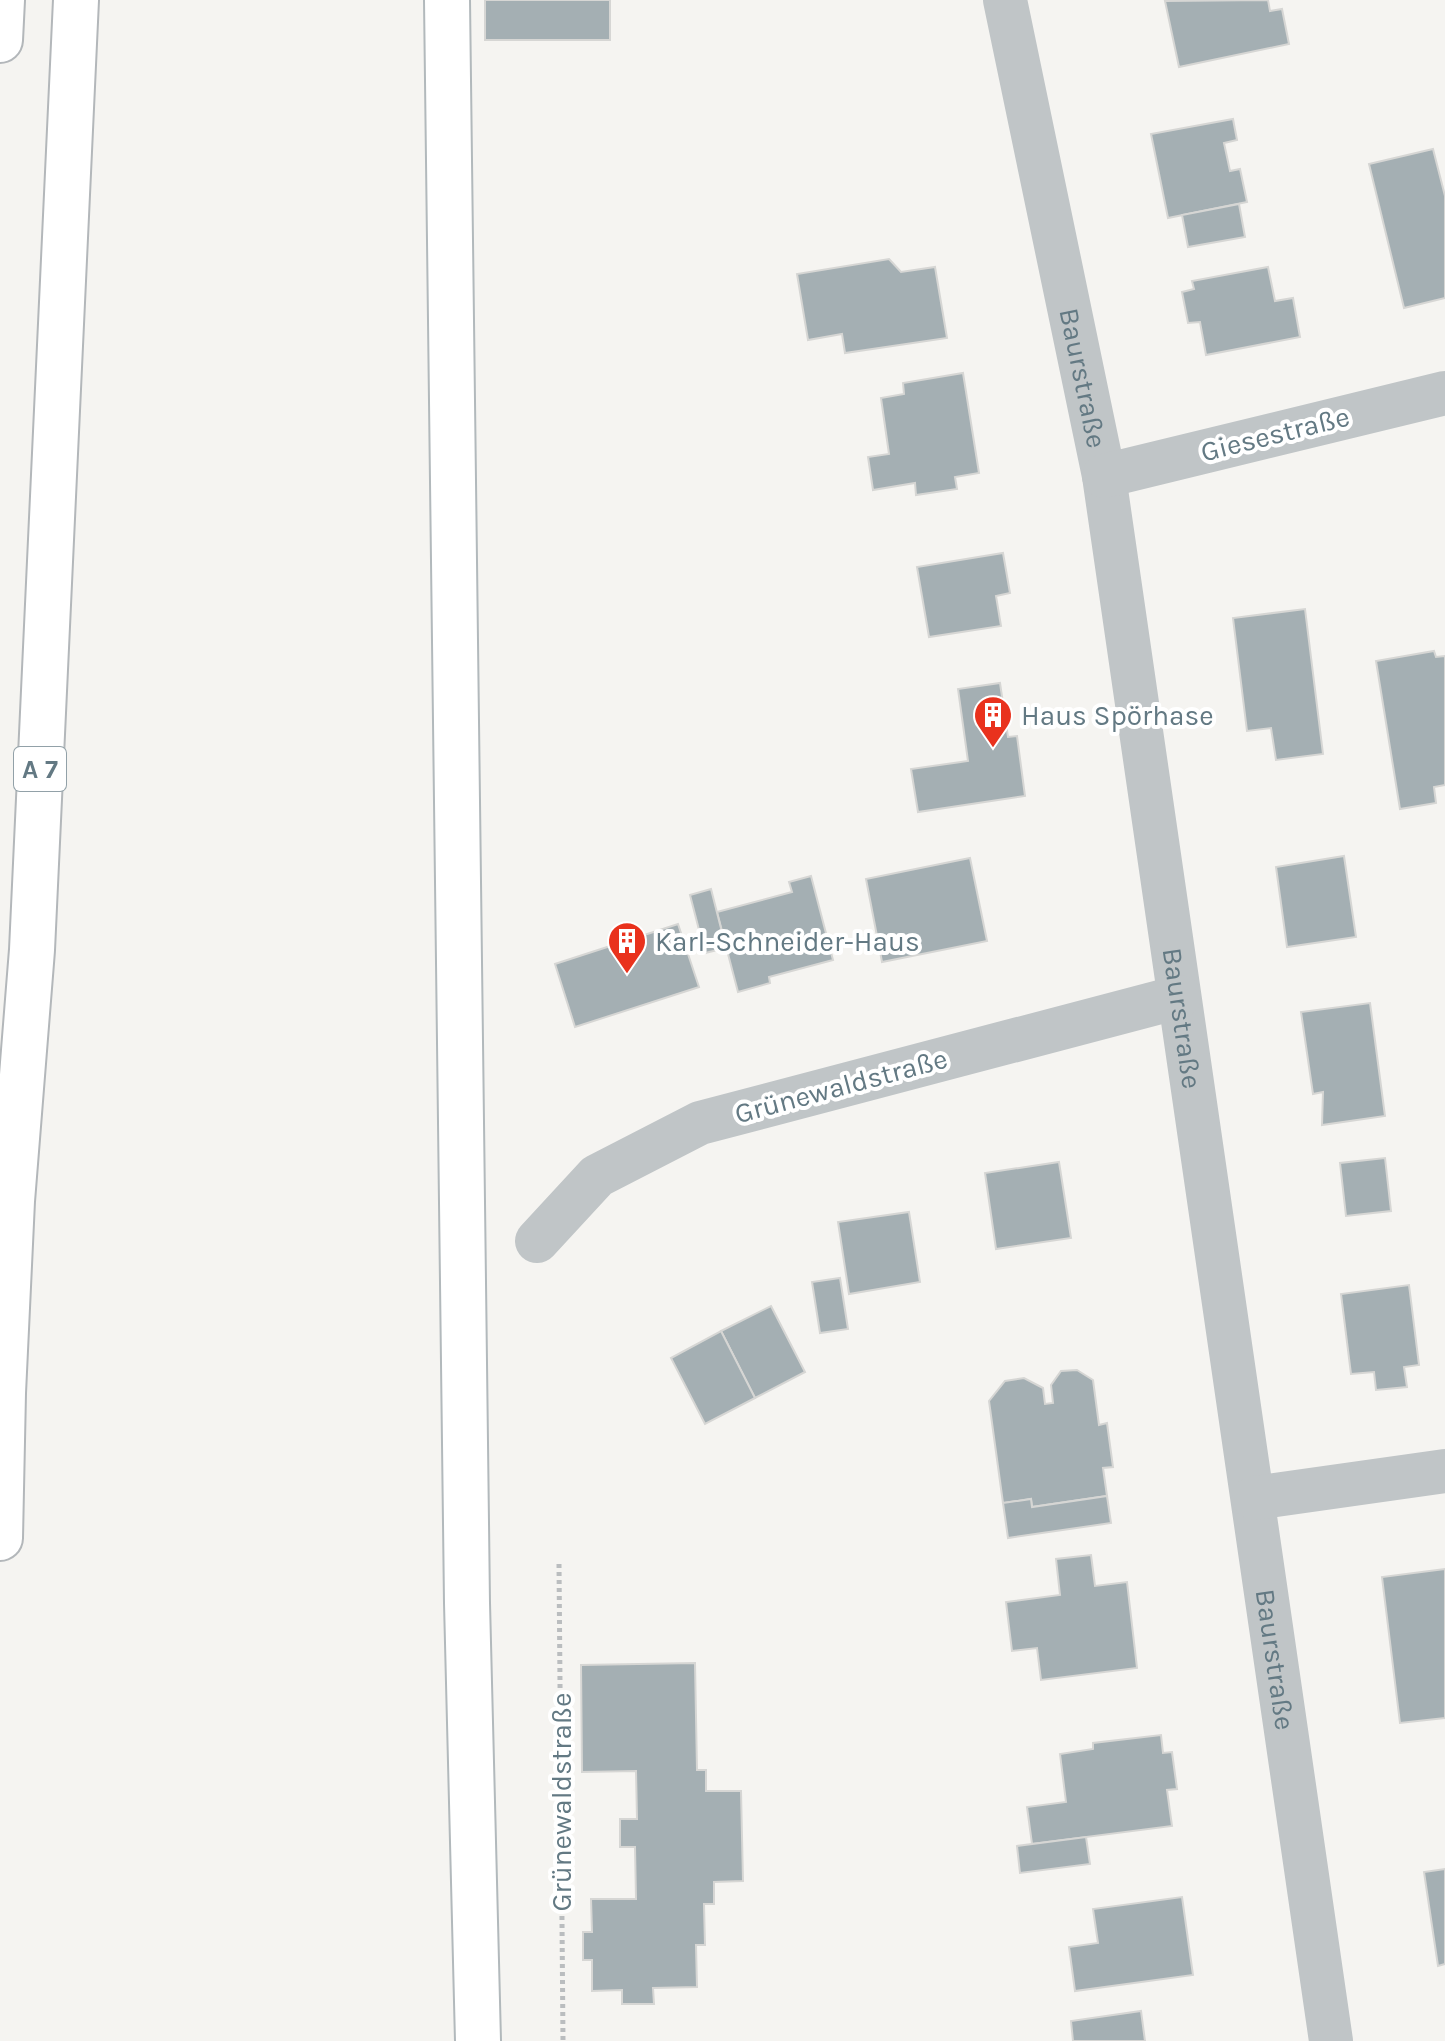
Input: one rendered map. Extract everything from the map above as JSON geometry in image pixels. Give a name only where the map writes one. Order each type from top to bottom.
[{"type":"main road","points":[[0,40],[2,0]]},
{"type":"main road","name":"A 7","points":[[0,1538],[12,1201],[32,950],[76,0]]},
{"type":"main road","points":[[447,0],[446,132],[467,1603],[478,2041]]},
{"type":"street","name":"Baurstraße","points":[[1005,0],[1104,476],[1331,2041]]},
{"type":"street","name":"Giesestraße","points":[[1104,476],[1445,393]]},
{"type":"street","name":"Grünewaldstraße","points":[[537,1241],[597,1176],[700,1123],[1179,997]]},
{"type":"street","points":[[1254,1498],[1445,1471]]},
{"type":"path","name":"Grünewaldstraße","points":[[559,1564],[563,2041]]},
{"type":"building","points":[[485,0],[610,0],[610,40],[485,40]]},
{"type":"building","points":[[1268,0],[1270,11],[1282,9],[1289,44],[1179,67],[1165,1]]},
{"type":"building","points":[[1233,119],[1237,140],[1224,143],[1230,171],[1240,169],[1247,202],[1168,218],[1151,134]]},
{"type":"building","points":[[1433,149],[1445,196],[1445,298],[1404,308],[1369,164]]},
{"type":"building","points":[[1239,204],[1245,237],[1188,247],[1182,215]]},
{"type":"building","points":[[889,259],[901,272],[935,267],[947,338],[845,353],[842,334],[808,340],[797,274]]},
{"type":"building","points":[[1268,267],[1275,301],[1293,298],[1300,337],[1206,355],[1200,322],[1188,323],[1182,292],[1194,289],[1192,281]]},
{"type":"building","points":[[963,373],[979,473],[955,477],[957,489],[916,495],[915,483],[873,490],[868,457],[889,454],[881,398],[904,394],[903,383]]},
{"type":"building","points":[[1003,553],[1010,593],[996,596],[1001,626],[929,637],[917,567]]},
{"type":"building","points":[[1305,609],[1323,754],[1276,760],[1271,728],[1247,731],[1233,618]]},
{"type":"building","points":[[1434,651],[1436,657],[1445,656],[1445,785],[1434,787],[1436,803],[1400,809],[1376,661]]},
{"type":"building","name":"Haus Spörhase","points":[[1000,683],[1008,737],[1017,736],[1025,796],[918,812],[911,769],[968,761],[958,689]]},
{"type":"building","points":[[1344,856],[1356,937],[1287,947],[1276,867]]},
{"type":"building","points":[[970,858],[987,941],[882,962],[866,879]]},
{"type":"building","points":[[811,876],[833,960],[769,977],[770,983],[738,992],[717,912],[792,892],[789,882]]},
{"type":"building","points":[[711,889],[726,948],[705,953],[690,895]]},
{"type":"building","name":"Karl-Schneider-Haus","points":[[678,924],[699,987],[575,1027],[555,964]]},
{"type":"building","points":[[1370,1003],[1385,1116],[1322,1125],[1323,1092],[1313,1094],[1301,1012]]},
{"type":"building","points":[[1385,1158],[1391,1211],[1346,1216],[1340,1163]]},
{"type":"building","points":[[1059,1162],[1071,1238],[996,1249],[985,1173]]},
{"type":"building","points":[[909,1212],[920,1282],[849,1294],[838,1222]]},
{"type":"building","points":[[840,1278],[848,1329],[820,1333],[812,1282]]},
{"type":"building","points":[[1409,1285],[1419,1365],[1404,1367],[1407,1387],[1376,1390],[1374,1372],[1351,1374],[1341,1294]]},
{"type":"building","points":[[771,1306],[805,1372],[755,1398],[721,1331]]},
{"type":"building","points":[[721,1331],[755,1398],[705,1424],[671,1358]]},
{"type":"building","points":[[1077,1370],[1093,1380],[1099,1425],[1107,1423],[1113,1467],[1103,1468],[1107,1496],[1032,1507],[1031,1499],[1003,1503],[989,1401],[1005,1381],[1024,1378],[1043,1388],[1045,1404],[1053,1403],[1051,1385],[1061,1371]]},
{"type":"building","points":[[1107,1496],[1111,1523],[1008,1538],[1003,1503],[1031,1499],[1032,1507]]},
{"type":"building","points":[[1091,1555],[1095,1586],[1127,1582],[1137,1668],[1041,1680],[1037,1648],[1012,1651],[1006,1602],[1060,1595],[1056,1559]]},
{"type":"building","points":[[1445,1569],[1445,1718],[1400,1723],[1382,1577]]},
{"type":"building","points":[[695,1663],[697,1770],[706,1770],[706,1791],[741,1791],[743,1881],[714,1882],[714,1904],[704,1904],[705,1945],[696,1945],[697,1987],[653,1988],[654,2004],[622,2004],[622,1990],[592,1991],[592,1960],[583,1960],[583,1932],[592,1932],[591,1899],[636,1899],[635,1847],[620,1847],[620,1819],[637,1819],[636,1771],[582,1772],[581,1665]]},
{"type":"building","points":[[1161,1735],[1163,1753],[1172,1752],[1177,1789],[1167,1790],[1172,1826],[1032,1844],[1027,1807],[1066,1802],[1060,1754],[1093,1749],[1093,1743]]},
{"type":"building","points":[[1086,1837],[1090,1864],[1020,1873],[1017,1846]]},
{"type":"building","points":[[1445,1869],[1445,1964],[1438,1966],[1424,1872]]},
{"type":"building","points":[[1182,1897],[1193,1975],[1075,1991],[1069,1947],[1098,1943],[1093,1909]]},
{"type":"building","points":[[1141,2011],[1145,2041],[1073,2041],[1071,2021]]},
{"type":"place","name":"Haus Spörhase","points":[[993,749]]},
{"type":"place","name":"Karl-Schneider-Haus","points":[[627,975]]}]
